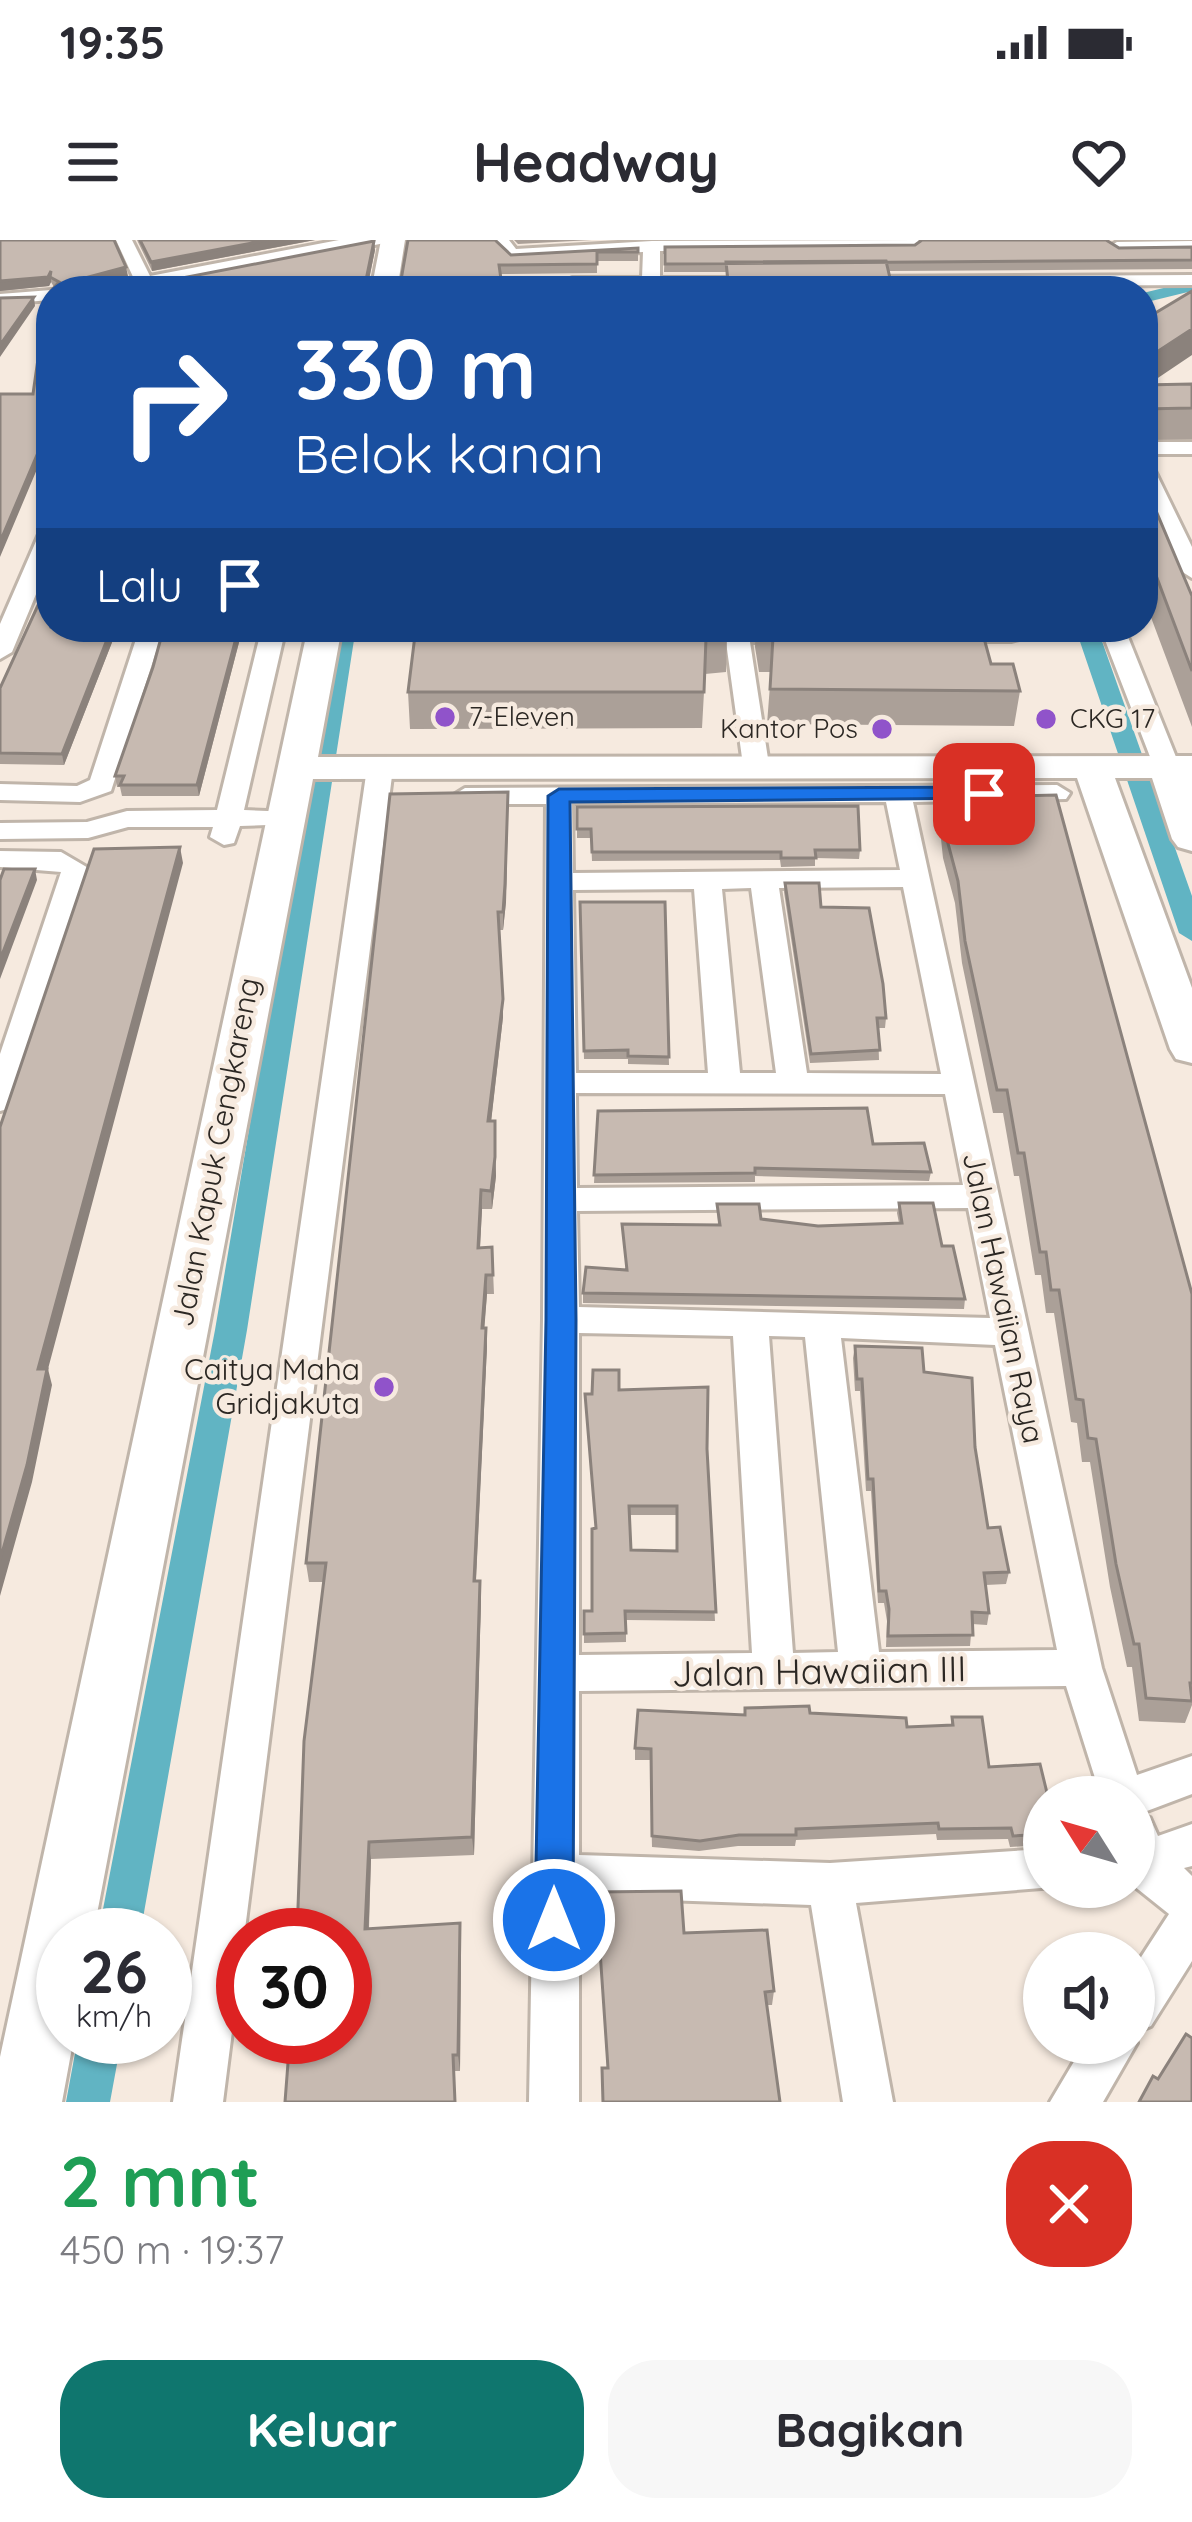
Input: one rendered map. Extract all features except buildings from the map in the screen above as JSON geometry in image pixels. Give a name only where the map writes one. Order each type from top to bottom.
[{"type":"street","points":[[124,240],[142,276]]},
{"type":"street","points":[[221,276],[345,244],[393,240],[387,276]]},
{"type":"street","points":[[500,240],[510,254],[652,246],[915,242],[931,276]]},
{"type":"street","points":[[651,276],[652,246]]},
{"type":"street","points":[[1117,248],[1192,246]]},
{"type":"street","points":[[1158,280],[1192,280]]},
{"type":"street","points":[[0,299],[36,296]]},
{"type":"street","points":[[1158,448],[1192,448]]},
{"type":"street","points":[[1158,492],[1182,533],[1192,571]]},
{"type":"street","points":[[0,652],[36,567]]},
{"type":"street","points":[[0,792],[80,794],[102,785],[147,642]]},
{"type":"street","points":[[226,828],[270,642]]},
{"type":"street","name":"Jalan Kapuk Cengkareng","points":[[26,2102],[322,642]]},
{"type":"street","points":[[737,642],[756,765]]},
{"type":"street","points":[[1118,642],[1169,767],[1192,839]]},
{"type":"street","points":[[0,831],[88,830],[117,838],[226,828],[291,799],[376,782],[756,765],[1169,767]]},
{"type":"street","points":[[1100,766],[1192,1049]]},
{"type":"street","points":[[198,2102],[376,782]]},
{"type":"street","points":[[446,796],[1057,793]]},
{"type":"street","name":"Jalan Hawaiian Raya","points":[[898,795],[1081,1668],[1119,1776]]},
{"type":"street","points":[[554,2102],[561,1320],[559,796]]},
{"type":"street","points":[[0,859],[61,860],[76,868],[0,1101]]},
{"type":"street","points":[[562,882],[914,878]]},
{"type":"street","points":[[764,881],[793,1084]]},
{"type":"street","points":[[707,882],[725,1084]]},
{"type":"street","points":[[560,1083],[958,1084]]},
{"type":"street","points":[[560,1200],[980,1196]]},
{"type":"street","points":[[561,1320],[1010,1333]]},
{"type":"street","points":[[750,1323],[774,1671]]},
{"type":"street","points":[[821,1324],[861,1671]]},
{"type":"street","name":"Jalan Hawaiian III","points":[[557,1673],[1081,1668]]},
{"type":"street","points":[[1155,1787],[1192,1775]]},
{"type":"street","points":[[1155,1851],[1192,1845]]},
{"type":"street","points":[[1155,1870],[1192,1905]]},
{"type":"street","points":[[554,1875],[830,1884],[1023,1871]]},
{"type":"street","points":[[830,1884],[868,2102]]},
{"type":"street","points":[[1155,1977],[1192,1919]]},
{"type":"street","points":[[1075,2102],[1099,2064]]},
{"type":"waterway","points":[[402,276],[409,240]]},
{"type":"waterway","points":[[1158,294],[1192,286]]},
{"type":"waterway","points":[[124,1908],[231,1330],[343,642]]},
{"type":"waterway","points":[[1091,642],[1192,933]]},
{"type":"waterway","points":[[88,2102],[95,2064]]},
{"type":"place","name":"7-Eleven","points":[[445,717]]},
{"type":"place","name":"CKG 17","points":[[1046,719]]},
{"type":"place","name":"Kantor Pos","points":[[882,729]]},
{"type":"place","name":"Caitya Maha Gridjakuta","points":[[384,1387]]},
{"type":"route","points":[[554,1920],[561,1320],[559,796],[984,794]]}]
